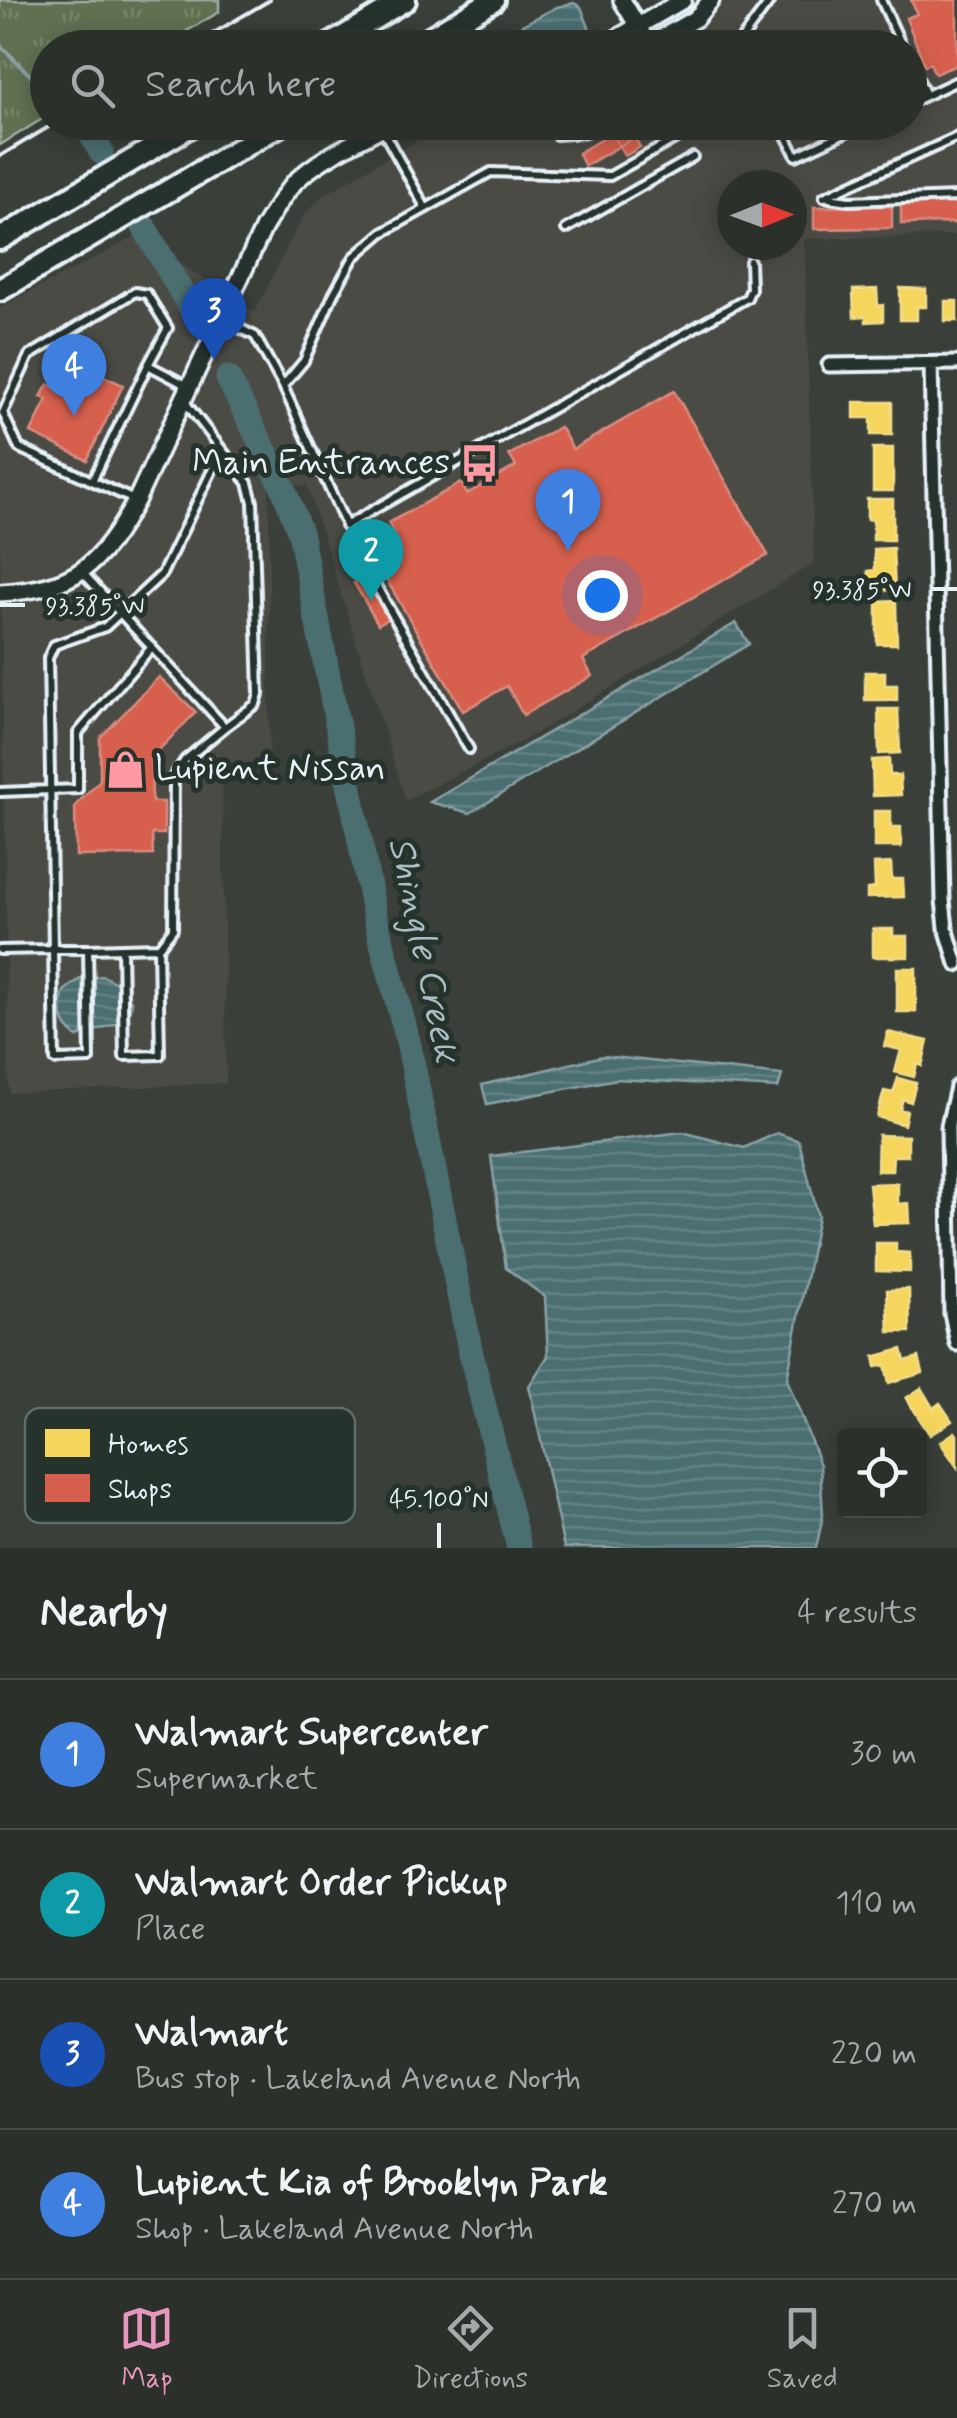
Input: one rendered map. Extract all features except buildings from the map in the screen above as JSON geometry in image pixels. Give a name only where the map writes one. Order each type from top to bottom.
[{"type":"highway","points":[[354,30],[405,0]]},
{"type":"highway","points":[[443,30],[494,0]]},
{"type":"highway","points":[[0,239],[168,140]]},
{"type":"highway","points":[[0,290],[254,140]]},
{"type":"street","points":[[622,0],[639,30]]},
{"type":"street","points":[[633,30],[660,7],[684,0]]},
{"type":"street","points":[[675,30],[696,18],[711,0]]},
{"type":"street","points":[[660,7],[670,30]]},
{"type":"street","points":[[0,593],[50,587],[82,572],[111,544],[136,501],[264,227],[297,180],[362,140]]},
{"type":"street","points":[[828,364],[957,363]]},
{"type":"street","points":[[931,364],[943,900],[946,928],[957,964]]},
{"type":"street","points":[[957,1087],[948,1126],[953,1229],[951,1314],[957,1344]]},
{"type":"lane","points":[[748,30],[771,0]]},
{"type":"lane","points":[[881,0],[895,30]]},
{"type":"lane","points":[[927,95],[957,81]]},
{"type":"lane","points":[[957,137],[824,198],[849,201],[957,197]]},
{"type":"lane","points":[[393,140],[425,207]]},
{"type":"lane","points":[[283,386],[304,361],[332,295],[354,257],[382,233],[491,172],[610,176],[675,140]]},
{"type":"lane","points":[[788,140],[796,156],[830,140]]},
{"type":"lane","points":[[566,229],[693,156]]},
{"type":"lane","points":[[345,526],[747,298],[750,261]]},
{"type":"lane","points":[[92,480],[168,328],[147,294],[135,292],[29,356],[3,413],[19,448],[136,501]]},
{"type":"lane","points":[[220,319],[256,336],[283,386],[345,526],[469,748]]},
{"type":"lane","points":[[122,948],[124,1056],[160,1055],[158,948],[173,929],[174,776],[185,760],[256,704],[259,694],[254,502],[248,483],[186,393],[148,365]]},
{"type":"lane","points":[[88,949],[90,1060],[55,1060],[48,658],[54,645],[105,627],[162,574],[222,450]]},
{"type":"lane","points":[[82,572],[225,728]]},
{"type":"lane","points":[[0,792],[78,789],[78,733],[152,647]]},
{"type":"lane","points":[[0,950],[158,948]]},
{"type":"shaded area","points":[[717,0],[957,0],[957,235],[807,239],[807,170],[717,170],[717,260],[805,260],[814,563],[528,738],[406,800],[307,485],[269,486],[269,752],[222,779],[226,1083],[9,1093],[0,308],[137,236],[255,312],[302,218],[321,197],[418,140],[927,140],[927,30],[696,27]]},
{"type":"green space","points":[[0,0],[219,0],[219,12],[189,30],[30,30],[30,126],[0,145]]},
{"type":"water","points":[[574,3],[581,7],[590,30],[513,30],[557,7]]},
{"type":"water","points":[[736,623],[749,644],[470,813],[430,802]]},
{"type":"water","points":[[103,976],[124,987],[132,1003],[126,1020],[77,1037],[62,1017],[64,991],[80,979]]},
{"type":"water","points":[[603,1056],[782,1075],[778,1088],[617,1079],[487,1104],[482,1085]]},
{"type":"water","points":[[682,1132],[744,1148],[777,1133],[799,1141],[818,1216],[787,1379],[820,1465],[823,1516],[816,1548],[564,1548],[529,1386],[548,1356],[545,1297],[506,1268],[491,1156]]},
{"type":"waterway","name":"Shingle Creek","points":[[0,45],[30,75]]},
{"type":"waterway","name":"Shingle Creek","points":[[94,140],[101,152]]},
{"type":"waterway","name":"Shingle Creek","points":[[144,227],[190,307]]},
{"type":"waterway","name":"Shingle Creek","points":[[228,378],[282,485],[300,532],[374,913],[408,1041],[471,1354],[519,1548]]},
{"type":"railway","points":[[219,30],[270,0]]},
{"type":"railway","points":[[0,156],[30,138]]},
{"type":"place","name":"Walmart","points":[[214,360]]},
{"type":"place","name":"Lupient Kia of Brooklyn Park","points":[[74,416]]},
{"type":"place","name":"Main Entrances","points":[[480,463]]},
{"type":"place","name":"Walmart Supercenter","points":[[568,551]]},
{"type":"place","name":"Walmart Order Pickup","points":[[371,601]]},
{"type":"place","name":"Lupient Nissan","points":[[125,769]]}]
